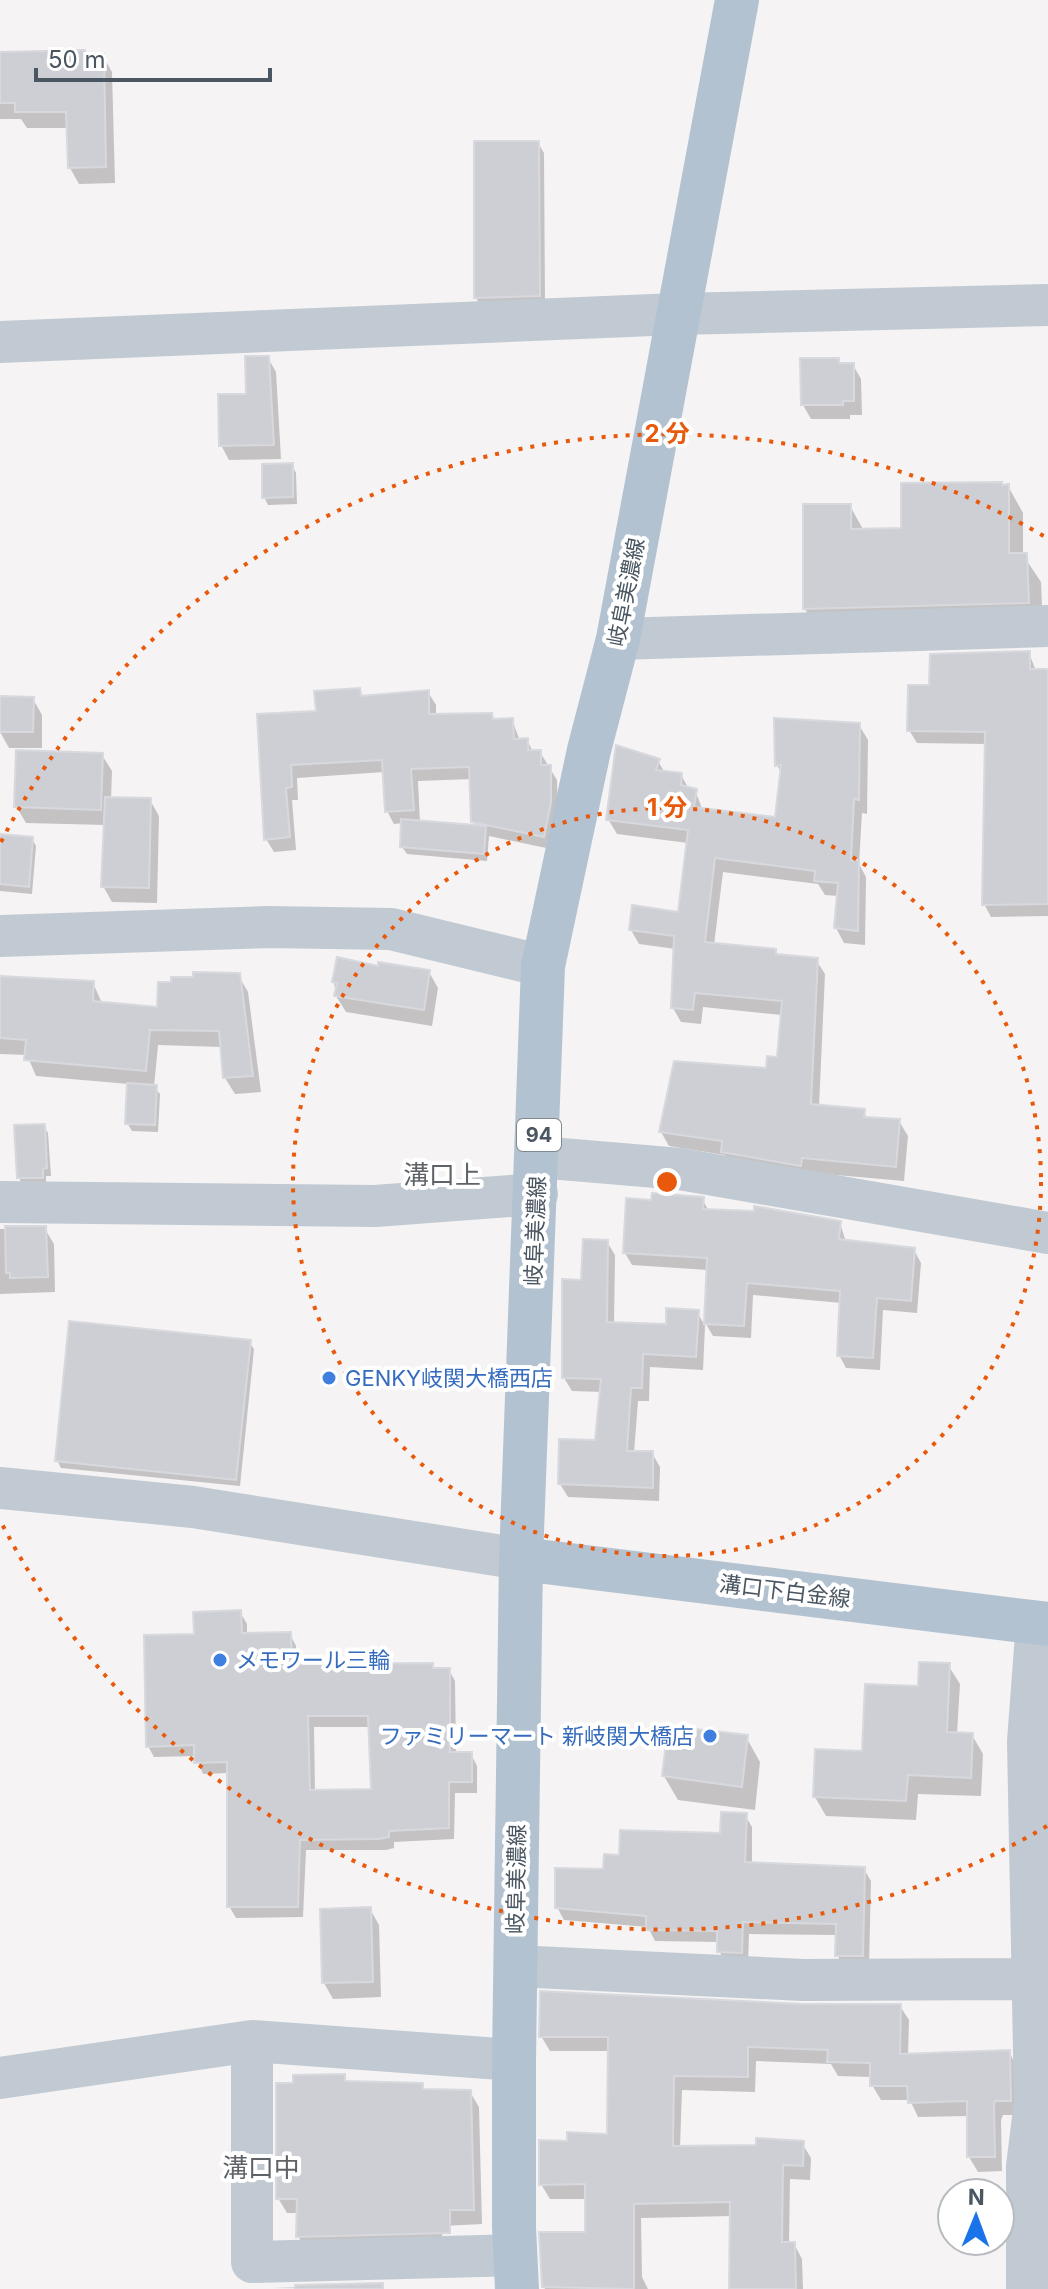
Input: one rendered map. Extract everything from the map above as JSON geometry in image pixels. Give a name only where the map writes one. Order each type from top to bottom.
[{"type":"main road","name":"岐阜美濃線","points":[[516,2272],[514,2060],[521,1559],[538,1175],[543,966],[589,750],[618,639],[737,0]]},
{"type":"main road","name":"溝口下白金線","points":[[521,1559],[1042,1623]]},
{"type":"street","points":[[0,342],[677,314],[1048,305]]},
{"type":"street","points":[[618,639],[1048,626]]},
{"type":"street","points":[[0,936],[268,927],[391,929],[543,966]]},
{"type":"street","points":[[0,1202],[375,1206],[538,1175],[680,1169],[1048,1233]]},
{"type":"street","points":[[0,1488],[193,1507],[521,1559]]},
{"type":"street","points":[[1027,2289],[1027,2166],[1035,2102],[1041,1978],[1028,1741],[1040,1670],[1042,1623]]},
{"type":"street","points":[[515,1966],[803,1980],[1041,1978]]},
{"type":"street","points":[[252,2041],[252,2262],[516,2272]]},
{"type":"street","points":[[0,2078],[252,2041],[514,2060]]},
{"type":"building","points":[[85,50],[85,54],[104,54],[106,167],[68,168],[66,112],[15,112],[15,103],[0,103],[0,52]]},
{"type":"building","points":[[474,141],[539,141],[540,296],[474,298]]},
{"type":"building","points":[[245,356],[269,356],[274,445],[219,446],[218,394],[246,394]]},
{"type":"building","points":[[800,358],[839,358],[839,363],[854,363],[854,401],[843,401],[843,405],[801,405]]},
{"type":"building","points":[[293,463],[293,497],[262,498],[262,464]]},
{"type":"building","points":[[1002,482],[1002,485],[1009,484],[1009,553],[1027,553],[1029,603],[803,609],[803,504],[851,504],[851,529],[901,528],[901,483]]},
{"type":"building","points":[[1030,651],[1030,669],[1048,669],[1048,904],[982,905],[985,732],[907,731],[908,685],[929,685],[930,654]]},
{"type":"building","points":[[360,688],[361,696],[429,690],[429,714],[492,713],[493,719],[513,718],[514,739],[528,738],[528,750],[541,750],[541,765],[551,765],[551,803],[544,837],[471,822],[469,767],[411,769],[414,810],[385,812],[382,760],[291,765],[292,787],[286,788],[290,837],[264,840],[257,714],[316,711],[314,691]]},
{"type":"building","points":[[0,696],[34,697],[33,732],[0,732]]},
{"type":"building","points":[[774,718],[860,723],[859,800],[854,799],[851,860],[859,860],[858,931],[834,928],[838,883],[814,881],[815,871],[715,858],[705,942],[776,949],[776,954],[818,958],[811,1104],[865,1109],[864,1117],[900,1119],[896,1167],[802,1158],[801,1166],[721,1152],[722,1141],[659,1132],[674,1061],[766,1068],[767,1056],[777,1057],[782,1001],[695,993],[693,1010],[671,1008],[674,936],[629,930],[632,905],[678,912],[688,830],[606,820],[616,745],[660,759],[656,770],[682,773],[681,785],[697,789],[694,807],[775,817],[781,765],[775,766]]},
{"type":"building","points":[[16,750],[103,753],[101,810],[14,807]]},
{"type":"building","points":[[105,797],[151,798],[149,888],[101,887]]},
{"type":"building","points":[[401,819],[486,826],[484,854],[400,847]]},
{"type":"building","points":[[0,834],[33,837],[29,887],[0,884]]},
{"type":"building","points":[[337,957],[378,966],[378,962],[430,970],[424,1010],[334,996],[337,983],[332,982]]},
{"type":"building","points":[[193,972],[240,973],[253,1076],[223,1078],[219,1031],[150,1030],[146,1071],[24,1060],[26,1040],[0,1038],[0,976],[94,981],[93,1001],[157,1007],[158,982],[171,982],[171,977],[193,977]]},
{"type":"building","points":[[127,1083],[157,1085],[155,1125],[125,1124]]},
{"type":"building","points":[[45,1124],[47,1168],[43,1169],[43,1178],[17,1178],[14,1125]]},
{"type":"building","points":[[652,1193],[704,1197],[703,1209],[754,1211],[754,1206],[841,1221],[839,1239],[915,1248],[911,1301],[877,1298],[873,1358],[837,1356],[840,1291],[747,1283],[744,1326],[704,1324],[707,1258],[623,1253],[626,1198],[651,1200]]},
{"type":"building","points":[[5,1226],[46,1226],[48,1277],[10,1278],[10,1273],[6,1273]]},
{"type":"building","points":[[583,1239],[608,1240],[607,1322],[666,1324],[666,1308],[699,1310],[696,1357],[643,1354],[642,1388],[631,1388],[627,1451],[653,1451],[653,1488],[558,1484],[559,1439],[595,1440],[601,1379],[562,1378],[562,1279],[581,1280]]},
{"type":"building","points":[[69,1321],[251,1340],[236,1480],[55,1461]]},
{"type":"building","points":[[241,1610],[242,1633],[291,1632],[292,1664],[433,1663],[433,1668],[450,1668],[450,1752],[472,1752],[472,1782],[449,1782],[449,1828],[389,1831],[389,1837],[379,1839],[300,1840],[298,1907],[227,1907],[227,1762],[194,1763],[194,1745],[146,1747],[144,1635],[194,1634],[193,1612]],"holes":[[[308,1716],[368,1716],[371,1789],[310,1790]]]},
{"type":"building","points":[[919,1662],[950,1663],[947,1732],[973,1733],[971,1778],[908,1775],[906,1801],[813,1797],[815,1749],[862,1751],[865,1684],[918,1686]]},
{"type":"building","points":[[668,1726],[748,1735],[742,1787],[662,1776]]},
{"type":"building","points":[[721,1812],[747,1813],[745,1862],[865,1867],[863,1956],[835,1956],[836,1924],[743,1922],[742,1953],[717,1952],[717,1931],[646,1930],[646,1916],[555,1908],[555,1868],[603,1869],[604,1854],[619,1855],[620,1830],[720,1833]]},
{"type":"building","points":[[371,1907],[373,1982],[322,1983],[320,1909]]},
{"type":"building","points":[[540,1991],[802,2004],[901,2004],[900,2054],[1010,2050],[1011,2101],[995,2101],[994,2105],[995,2157],[967,2157],[967,2101],[908,2103],[907,2086],[870,2086],[870,2063],[827,2062],[828,2050],[748,2047],[748,2077],[674,2076],[673,2146],[756,2145],[756,2138],[804,2141],[803,2166],[783,2165],[782,2242],[795,2242],[796,2289],[729,2289],[730,2202],[634,2204],[634,2289],[542,2287],[539,2232],[585,2232],[585,2184],[539,2185],[539,2140],[567,2141],[567,2132],[607,2134],[608,2037],[539,2037]]},
{"type":"building","points":[[345,2074],[345,2081],[423,2083],[423,2089],[471,2090],[474,2210],[450,2210],[450,2233],[296,2237],[297,2199],[276,2199],[276,2083],[293,2083],[293,2075]]},
{"type":"building","points":[[383,2283],[383,2289],[295,2289],[295,2285]]},
{"type":"place","name":"GENKY岐関大橋西店","points":[[329,1378]]},
{"type":"place","name":"メモワール三輪","points":[[220,1660]]},
{"type":"place","name":"ファミリーマート 新岐関大橋店","points":[[710,1736]]},
{"type":"district","name":"溝口上","points":[[442,1175]]},
{"type":"district","name":"溝口中","points":[[261,2168]]}]
